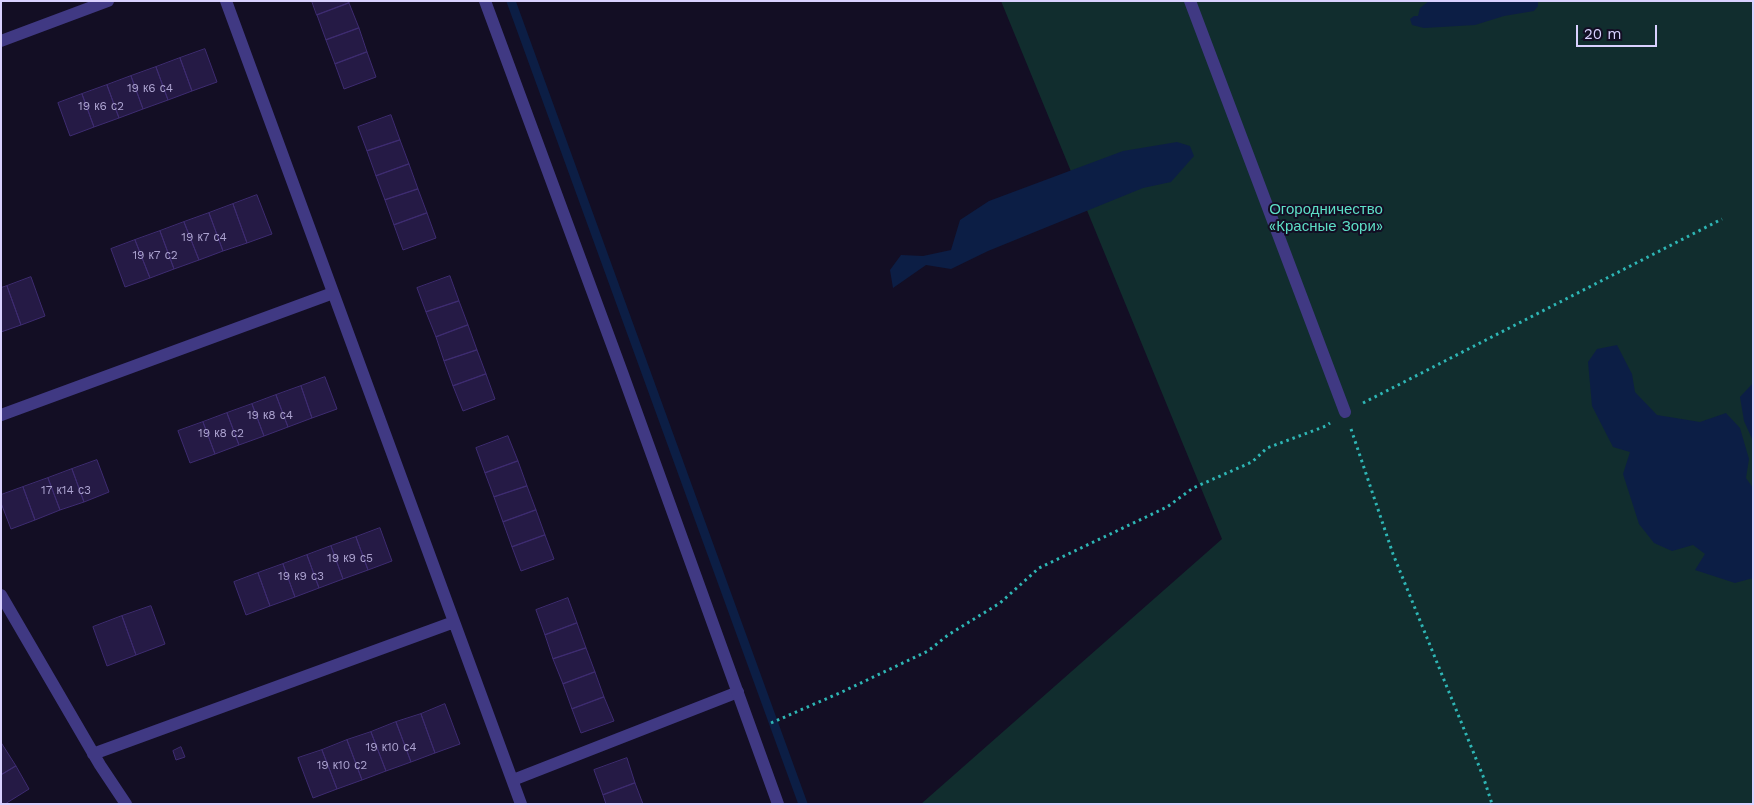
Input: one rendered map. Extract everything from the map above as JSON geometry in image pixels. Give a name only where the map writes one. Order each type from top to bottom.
[{"type":"street","points":[[1,40],[108,1]]},
{"type":"street","points":[[226,1],[521,804]]},
{"type":"street","points":[[485,1],[778,804]]},
{"type":"street","points":[[1190,1],[1346,412]]},
{"type":"street","points":[[1,415],[333,293]]},
{"type":"street","points":[[1,595],[93,754],[126,804]]},
{"type":"street","points":[[93,754],[454,622]]},
{"type":"street","points":[[513,780],[738,692]]},
{"type":"path","points":[[763,726],[928,651],[948,635],[1000,603],[1039,568],[1167,507],[1193,488],[1252,462],[1267,448],[1326,426],[1346,412],[1722,219]]},
{"type":"path","points":[[1346,412],[1393,554],[1483,776],[1492,804]]},
{"type":"green space","name":"Огородничество «Красные Зори»","points":[[1001,1],[1753,1],[1753,804],[921,804],[1222,539]]},
{"type":"water","points":[[1429,1],[1538,1],[1538,6],[1534,11],[1504,16],[1475,25],[1424,28],[1412,25],[1410,19],[1418,16],[1420,8]]},
{"type":"water","points":[[1177,142],[1190,146],[1194,156],[1171,182],[1143,188],[988,251],[951,269],[926,265],[893,288],[890,270],[901,255],[923,256],[951,250],[960,220],[989,201],[1123,151]]},
{"type":"water","points":[[1617,345],[1632,374],[1635,392],[1657,415],[1700,422],[1726,413],[1740,428],[1749,459],[1746,478],[1753,488],[1753,578],[1735,583],[1695,570],[1705,554],[1693,545],[1672,551],[1654,543],[1639,524],[1623,474],[1630,452],[1613,447],[1592,406],[1588,362],[1597,349]]},
{"type":"water","points":[[1753,383],[1753,441],[1744,421],[1740,397]]},
{"type":"building","points":[[312,1],[349,1],[349,3],[317,15]]},
{"type":"building","points":[[349,3],[359,28],[326,40],[317,15]]},
{"type":"building","points":[[359,28],[367,52],[335,64],[326,40]]},
{"type":"building","points":[[205,49],[217,82],[192,91],[180,58]]},
{"type":"building","points":[[367,52],[376,77],[344,89],[335,64]]},
{"type":"building","points":[[180,58],[192,91],[168,100],[156,67]]},
{"type":"building","points":[[156,67],[168,100],[143,109],[131,76]]},
{"type":"building","points":[[131,76],[143,109],[119,118],[107,85]]},
{"type":"building","points":[[107,85],[119,118],[94,127],[82,94]]},
{"type":"building","points":[[82,94],[94,127],[70,136],[58,103]]},
{"type":"building","points":[[391,115],[400,140],[367,151],[358,127]]},
{"type":"building","points":[[400,140],[409,164],[376,176],[367,151]]},
{"type":"building","points":[[409,164],[418,189],[385,200],[376,176]]},
{"type":"building","points":[[418,189],[427,213],[394,225],[385,200]]},
{"type":"building","points":[[257,195],[272,234],[247,243],[233,204]]},
{"type":"building","points":[[233,204],[247,243],[223,251],[209,213]]},
{"type":"building","points":[[209,213],[223,251],[199,260],[184,222]]},
{"type":"building","points":[[427,213],[436,238],[403,250],[394,225]]},
{"type":"building","points":[[184,222],[199,260],[174,269],[160,231]]},
{"type":"building","points":[[160,231],[174,269],[150,278],[135,240]]},
{"type":"building","points":[[135,240],[150,278],[125,287],[111,249]]},
{"type":"building","points":[[450,276],[459,301],[426,312],[417,288]]},
{"type":"building","points":[[31,277],[45,316],[21,325],[7,286]]},
{"type":"building","points":[[7,286],[21,325],[1,332],[1,288]]},
{"type":"building","points":[[459,301],[468,325],[436,337],[426,312]]},
{"type":"building","points":[[468,325],[477,350],[444,361],[436,337]]},
{"type":"building","points":[[477,350],[486,374],[453,386],[444,361]]},
{"type":"building","points":[[486,374],[495,399],[463,411],[453,386]]},
{"type":"building","points":[[325,377],[337,409],[312,418],[301,386]]},
{"type":"building","points":[[301,386],[312,418],[288,427],[276,395]]},
{"type":"building","points":[[276,395],[288,427],[264,436],[252,404]]},
{"type":"building","points":[[252,404],[264,436],[239,445],[227,413]]},
{"type":"building","points":[[227,413],[239,445],[215,454],[203,422]]},
{"type":"building","points":[[203,422],[215,454],[190,463],[178,431]]},
{"type":"building","points":[[508,436],[518,461],[485,473],[476,448]]},
{"type":"building","points":[[97,460],[109,492],[84,502],[72,469]]},
{"type":"building","points":[[518,461],[527,486],[494,497],[485,473]]},
{"type":"building","points":[[72,469],[84,502],[60,510],[48,478]]},
{"type":"building","points":[[48,478],[60,510],[35,520],[23,487]]},
{"type":"building","points":[[527,486],[536,510],[503,522],[494,497]]},
{"type":"building","points":[[23,487],[35,520],[11,529],[1,503],[1,495]]},
{"type":"building","points":[[536,510],[545,535],[512,547],[503,522]]},
{"type":"building","points":[[380,528],[392,561],[368,570],[356,537]]},
{"type":"building","points":[[545,535],[554,559],[521,571],[512,547]]},
{"type":"building","points":[[356,537],[368,570],[343,579],[331,546]]},
{"type":"building","points":[[331,546],[343,579],[319,588],[307,555]]},
{"type":"building","points":[[307,555],[319,588],[295,597],[283,564]]},
{"type":"building","points":[[283,564],[295,597],[270,606],[258,573]]},
{"type":"building","points":[[258,573],[270,606],[246,615],[234,582]]},
{"type":"building","points":[[568,598],[577,623],[545,635],[536,610]]},
{"type":"building","points":[[151,606],[165,644],[136,655],[122,616]]},
{"type":"building","points":[[122,616],[136,655],[107,666],[93,627]]},
{"type":"building","points":[[577,623],[586,648],[553,659],[545,635]]},
{"type":"building","points":[[586,648],[595,672],[563,684],[553,659]]},
{"type":"building","points":[[595,672],[604,697],[572,709],[563,684]]},
{"type":"building","points":[[604,697],[614,721],[581,733],[572,709]]},
{"type":"building","points":[[445,704],[460,744],[435,753],[421,714]]},
{"type":"building","points":[[421,714],[435,753],[411,762],[396,722]]},
{"type":"building","points":[[396,722],[411,762],[386,771],[371,732]]},
{"type":"building","points":[[371,732],[386,771],[362,780],[347,740]]},
{"type":"building","points":[[347,740],[362,780],[337,789],[322,750]]},
{"type":"building","points":[[1,745],[16,766],[1,775]]},
{"type":"building","points":[[181,747],[185,757],[176,760],[173,751]]},
{"type":"building","points":[[322,750],[337,789],[313,798],[298,758]]},
{"type":"building","points":[[627,758],[635,783],[603,795],[594,770]]},
{"type":"building","points":[[16,766],[29,789],[5,804],[1,804],[1,775]]},
{"type":"building","points":[[635,783],[643,804],[606,804],[603,795]]},
{"type":"waterway","points":[[511,1],[803,804]]}]
